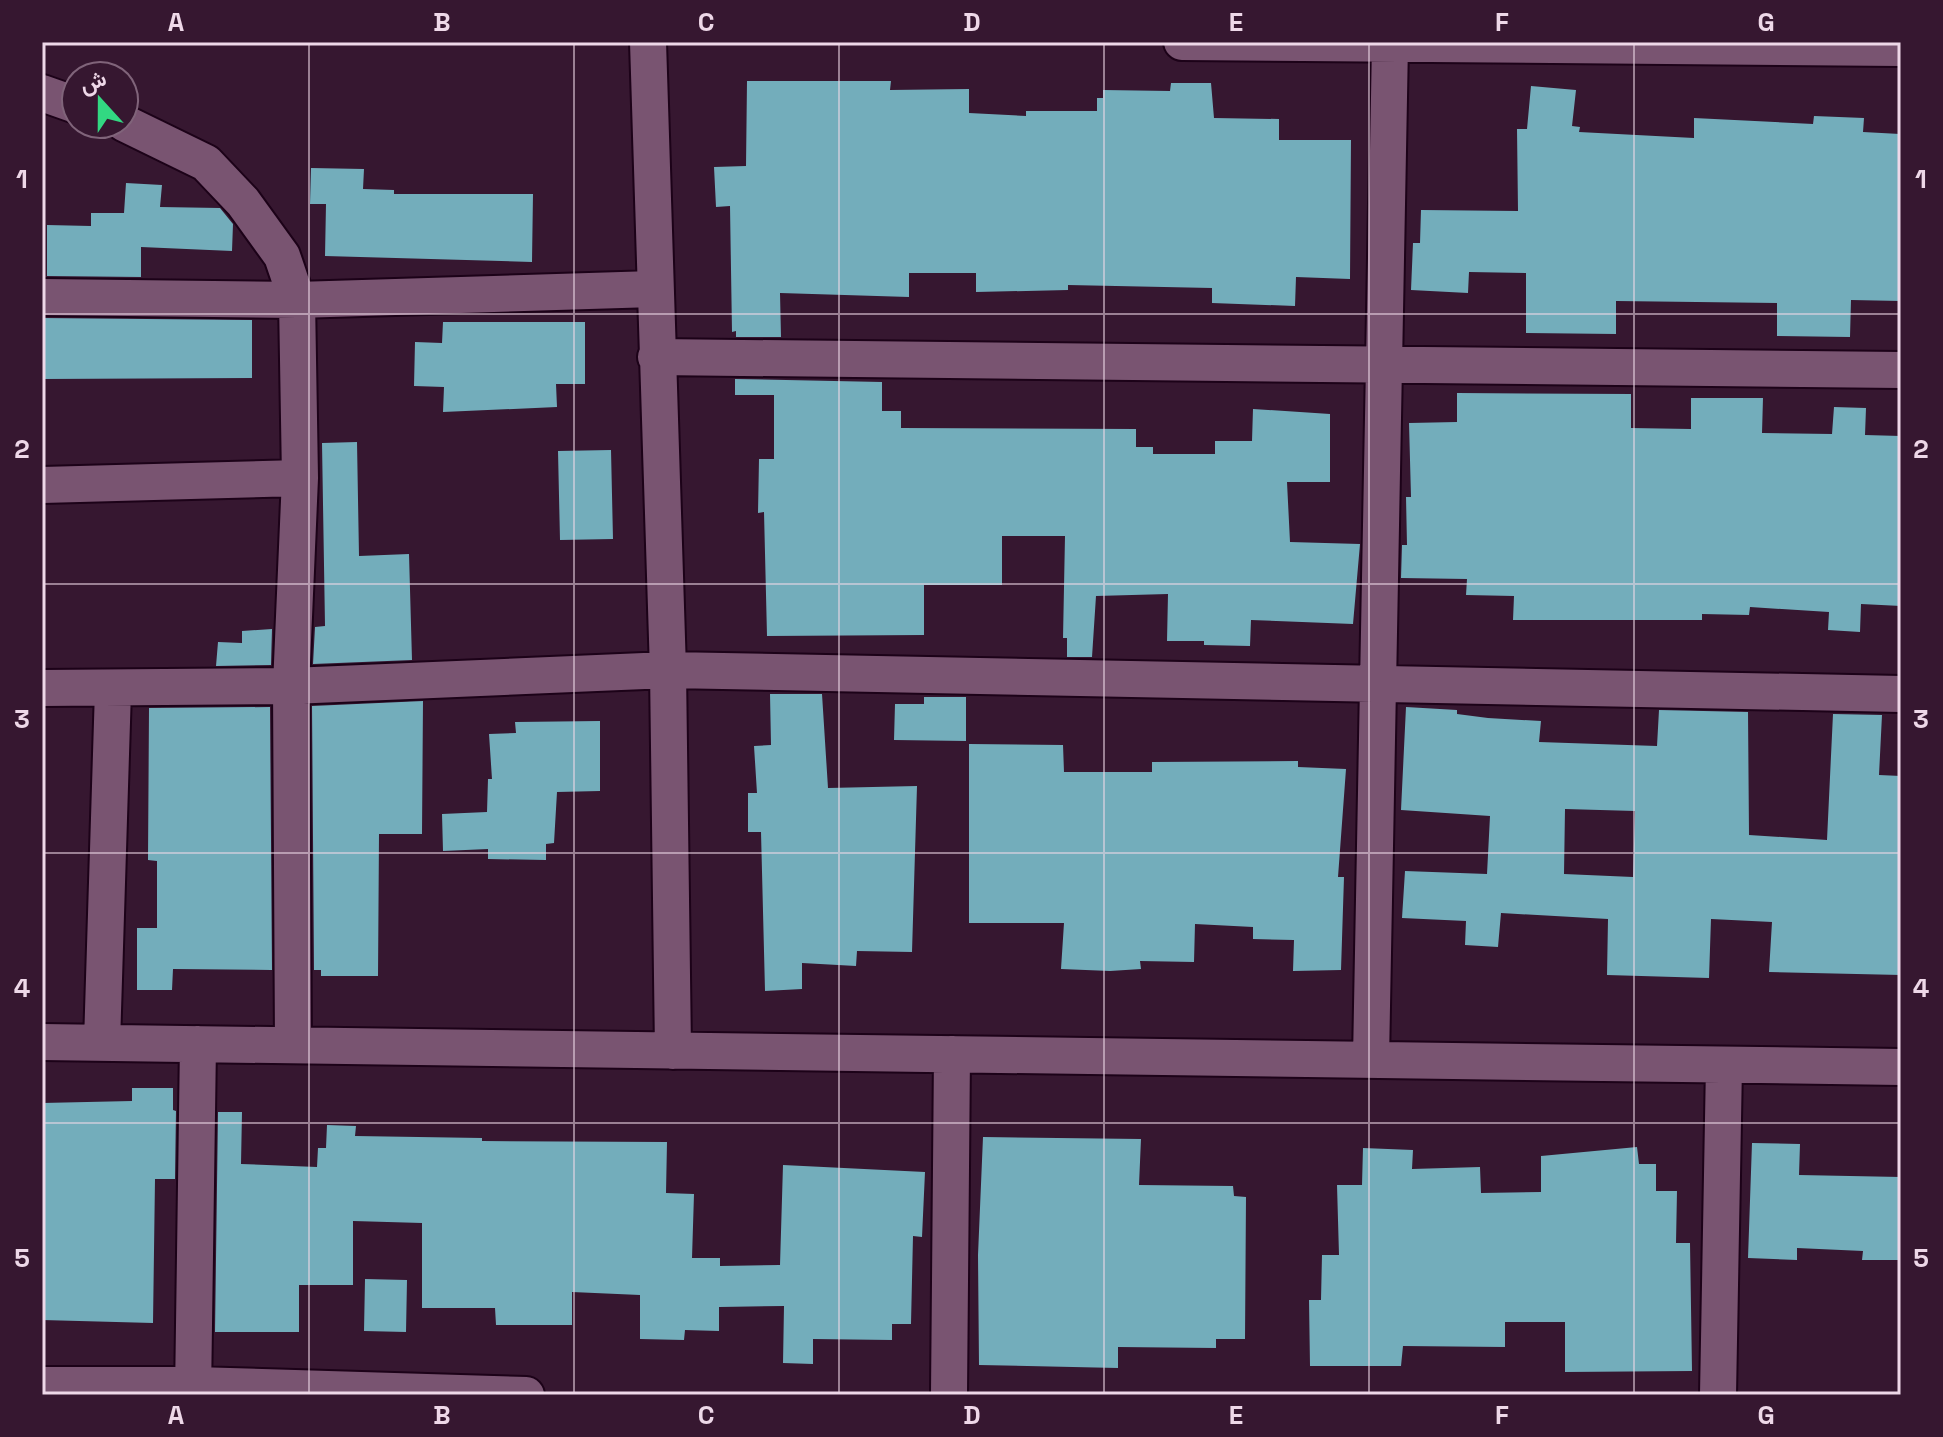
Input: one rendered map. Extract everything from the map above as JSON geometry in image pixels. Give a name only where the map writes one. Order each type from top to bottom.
[{"type":"street","points":[[648,42],[668,670],[673,1051]]},
{"type":"street","points":[[1182,42],[1784,44],[1901,48]]},
{"type":"street","points":[[1371,1060],[1390,44]]},
{"type":"street","points":[[140,130],[206,163],[243,202],[276,247],[297,300],[300,478],[291,686],[293,1045]]},
{"type":"street","points":[[42,297],[297,300],[654,289]]},
{"type":"street","points":[[656,357],[1901,370]]},
{"type":"street","points":[[42,485],[300,478]]},
{"type":"street","points":[[42,688],[113,690],[291,686],[668,670],[1901,694]]},
{"type":"street","points":[[102,1043],[113,690]]},
{"type":"street","points":[[42,1042],[1901,1067]]},
{"type":"street","points":[[194,1390],[198,1044]]},
{"type":"street","points":[[949,1395],[952,1054]]},
{"type":"street","points":[[1718,1395],[1724,1065]]},
{"type":"street","points":[[42,1385],[526,1395]]},
{"type":"building","points":[[747,81],[891,81],[890,90],[969,89],[969,113],[1026,116],[1026,111],[1097,111],[1097,98],[1103,98],[1103,90],[1170,91],[1171,83],[1211,83],[1214,118],[1279,119],[1279,140],[1351,140],[1350,279],[1296,277],[1295,306],[1212,303],[1212,288],[1068,285],[1068,290],[976,292],[976,273],[909,273],[909,297],[780,293],[781,337],[736,337],[736,331],[732,332],[730,206],[716,207],[714,167],[746,166]]},
{"type":"building","points":[[1531,86],[1576,90],[1572,126],[1580,127],[1579,132],[1694,138],[1694,118],[1813,124],[1814,116],[1864,118],[1863,132],[1900,134],[1901,301],[1851,300],[1850,337],[1777,336],[1777,303],[1616,301],[1616,334],[1526,333],[1526,273],[1469,272],[1468,293],[1411,290],[1413,243],[1420,243],[1421,210],[1518,211],[1517,129],[1527,129]]},
{"type":"building","points":[[311,168],[364,169],[363,189],[394,190],[394,194],[533,194],[532,262],[325,256],[326,204],[310,204]]},
{"type":"building","points":[[126,183],[162,185],[160,207],[220,208],[233,224],[232,251],[141,247],[141,277],[47,276],[47,225],[91,226],[91,213],[124,213]]},
{"type":"building","points":[[42,318],[252,320],[252,378],[42,379]]},
{"type":"building","points":[[443,322],[585,322],[585,384],[556,384],[557,407],[443,412],[444,387],[414,386],[415,342],[442,343]]},
{"type":"building","points":[[735,379],[882,382],[882,411],[901,411],[901,428],[1136,429],[1136,447],[1153,447],[1153,454],[1215,454],[1215,441],[1252,441],[1253,409],[1330,414],[1330,482],[1287,482],[1290,542],[1360,544],[1353,624],[1251,620],[1250,646],[1167,641],[1168,594],[1096,596],[1092,657],[1067,657],[1067,638],[1063,638],[1065,536],[1002,536],[1002,585],[924,585],[924,635],[767,636],[764,512],[758,513],[759,459],[774,459],[774,395],[735,395]]},
{"type":"building","points":[[1457,393],[1631,394],[1631,428],[1691,429],[1691,398],[1763,398],[1762,433],[1832,434],[1834,407],[1866,408],[1865,435],[1901,436],[1901,606],[1861,604],[1860,632],[1828,630],[1829,612],[1750,607],[1749,615],[1702,614],[1702,620],[1513,620],[1514,596],[1466,595],[1467,579],[1401,578],[1402,545],[1407,545],[1406,497],[1411,497],[1409,423],[1457,422]]},
{"type":"building","points":[[357,442],[359,556],[409,554],[412,660],[313,664],[315,627],[325,626],[322,443]]},
{"type":"building","points":[[611,450],[613,539],[560,540],[558,451]]},
{"type":"building","points":[[272,629],[271,665],[216,666],[218,642],[242,643],[242,631]]},
{"type":"building","points":[[770,694],[822,694],[828,788],[917,786],[912,952],[857,951],[856,966],[802,963],[802,989],[765,991],[761,832],[748,832],[748,793],[757,793],[754,746],[771,745]]},
{"type":"building","points":[[924,697],[966,697],[966,741],[894,740],[895,704],[924,704]]},
{"type":"building","points":[[423,701],[422,834],[379,834],[378,976],[321,976],[321,970],[314,970],[312,706]]},
{"type":"building","points":[[270,707],[272,970],[173,969],[172,990],[137,990],[137,928],[157,928],[157,861],[148,860],[149,708]]},
{"type":"building","points":[[1406,707],[1457,710],[1457,714],[1488,718],[1541,721],[1539,742],[1657,746],[1659,710],[1748,712],[1749,835],[1827,840],[1833,714],[1882,715],[1879,775],[1901,776],[1901,975],[1769,972],[1772,922],[1711,919],[1709,978],[1607,975],[1608,919],[1501,913],[1498,947],[1465,945],[1466,921],[1402,918],[1405,871],[1487,874],[1490,816],[1401,810]],"holes":[[[1565,809],[1635,811],[1633,877],[1564,874]]]},
{"type":"building","points":[[600,721],[600,791],[557,792],[554,843],[546,844],[546,860],[488,859],[488,849],[443,851],[442,814],[487,812],[488,779],[492,779],[489,734],[516,733],[515,722]]},
{"type":"building","points":[[969,744],[1063,745],[1064,772],[1152,772],[1152,762],[1298,761],[1298,767],[1346,769],[1338,877],[1344,877],[1341,970],[1293,971],[1294,940],[1253,939],[1253,927],[1195,924],[1194,962],[1140,961],[1141,969],[1110,971],[1061,969],[1064,923],[969,923]]},
{"type":"building","points":[[132,1088],[173,1088],[173,1110],[176,1111],[175,1179],[155,1179],[153,1323],[42,1320],[42,1103],[132,1101]]},
{"type":"building","points":[[218,1112],[242,1112],[241,1164],[317,1167],[318,1148],[326,1148],[327,1125],[356,1126],[355,1136],[482,1138],[482,1141],[667,1142],[666,1193],[694,1194],[692,1258],[720,1258],[720,1266],[780,1265],[783,1165],[925,1172],[922,1237],[913,1236],[911,1324],[892,1324],[892,1340],[813,1339],[813,1364],[783,1363],[784,1306],[719,1307],[719,1331],[685,1330],[684,1340],[640,1339],[640,1295],[572,1292],[572,1325],[496,1325],[495,1308],[422,1308],[422,1223],[353,1221],[353,1285],[299,1285],[299,1332],[215,1332]]},
{"type":"building","points":[[983,1137],[1141,1139],[1139,1185],[1233,1186],[1234,1196],[1246,1197],[1245,1339],[1216,1339],[1216,1348],[1118,1347],[1118,1368],[979,1365],[978,1255]]},
{"type":"building","points":[[1752,1143],[1800,1144],[1799,1175],[1901,1177],[1901,1260],[1862,1260],[1863,1251],[1797,1248],[1797,1260],[1748,1258]]},
{"type":"building","points":[[1637,1147],[1639,1164],[1656,1164],[1656,1191],[1677,1191],[1676,1243],[1690,1243],[1692,1371],[1565,1372],[1565,1322],[1505,1322],[1505,1347],[1403,1346],[1401,1366],[1310,1366],[1309,1300],[1321,1300],[1322,1255],[1339,1255],[1337,1185],[1362,1185],[1363,1148],[1413,1150],[1412,1169],[1480,1167],[1481,1193],[1541,1192],[1541,1156]]},
{"type":"building","points":[[365,1279],[407,1280],[406,1332],[364,1331]]}]
